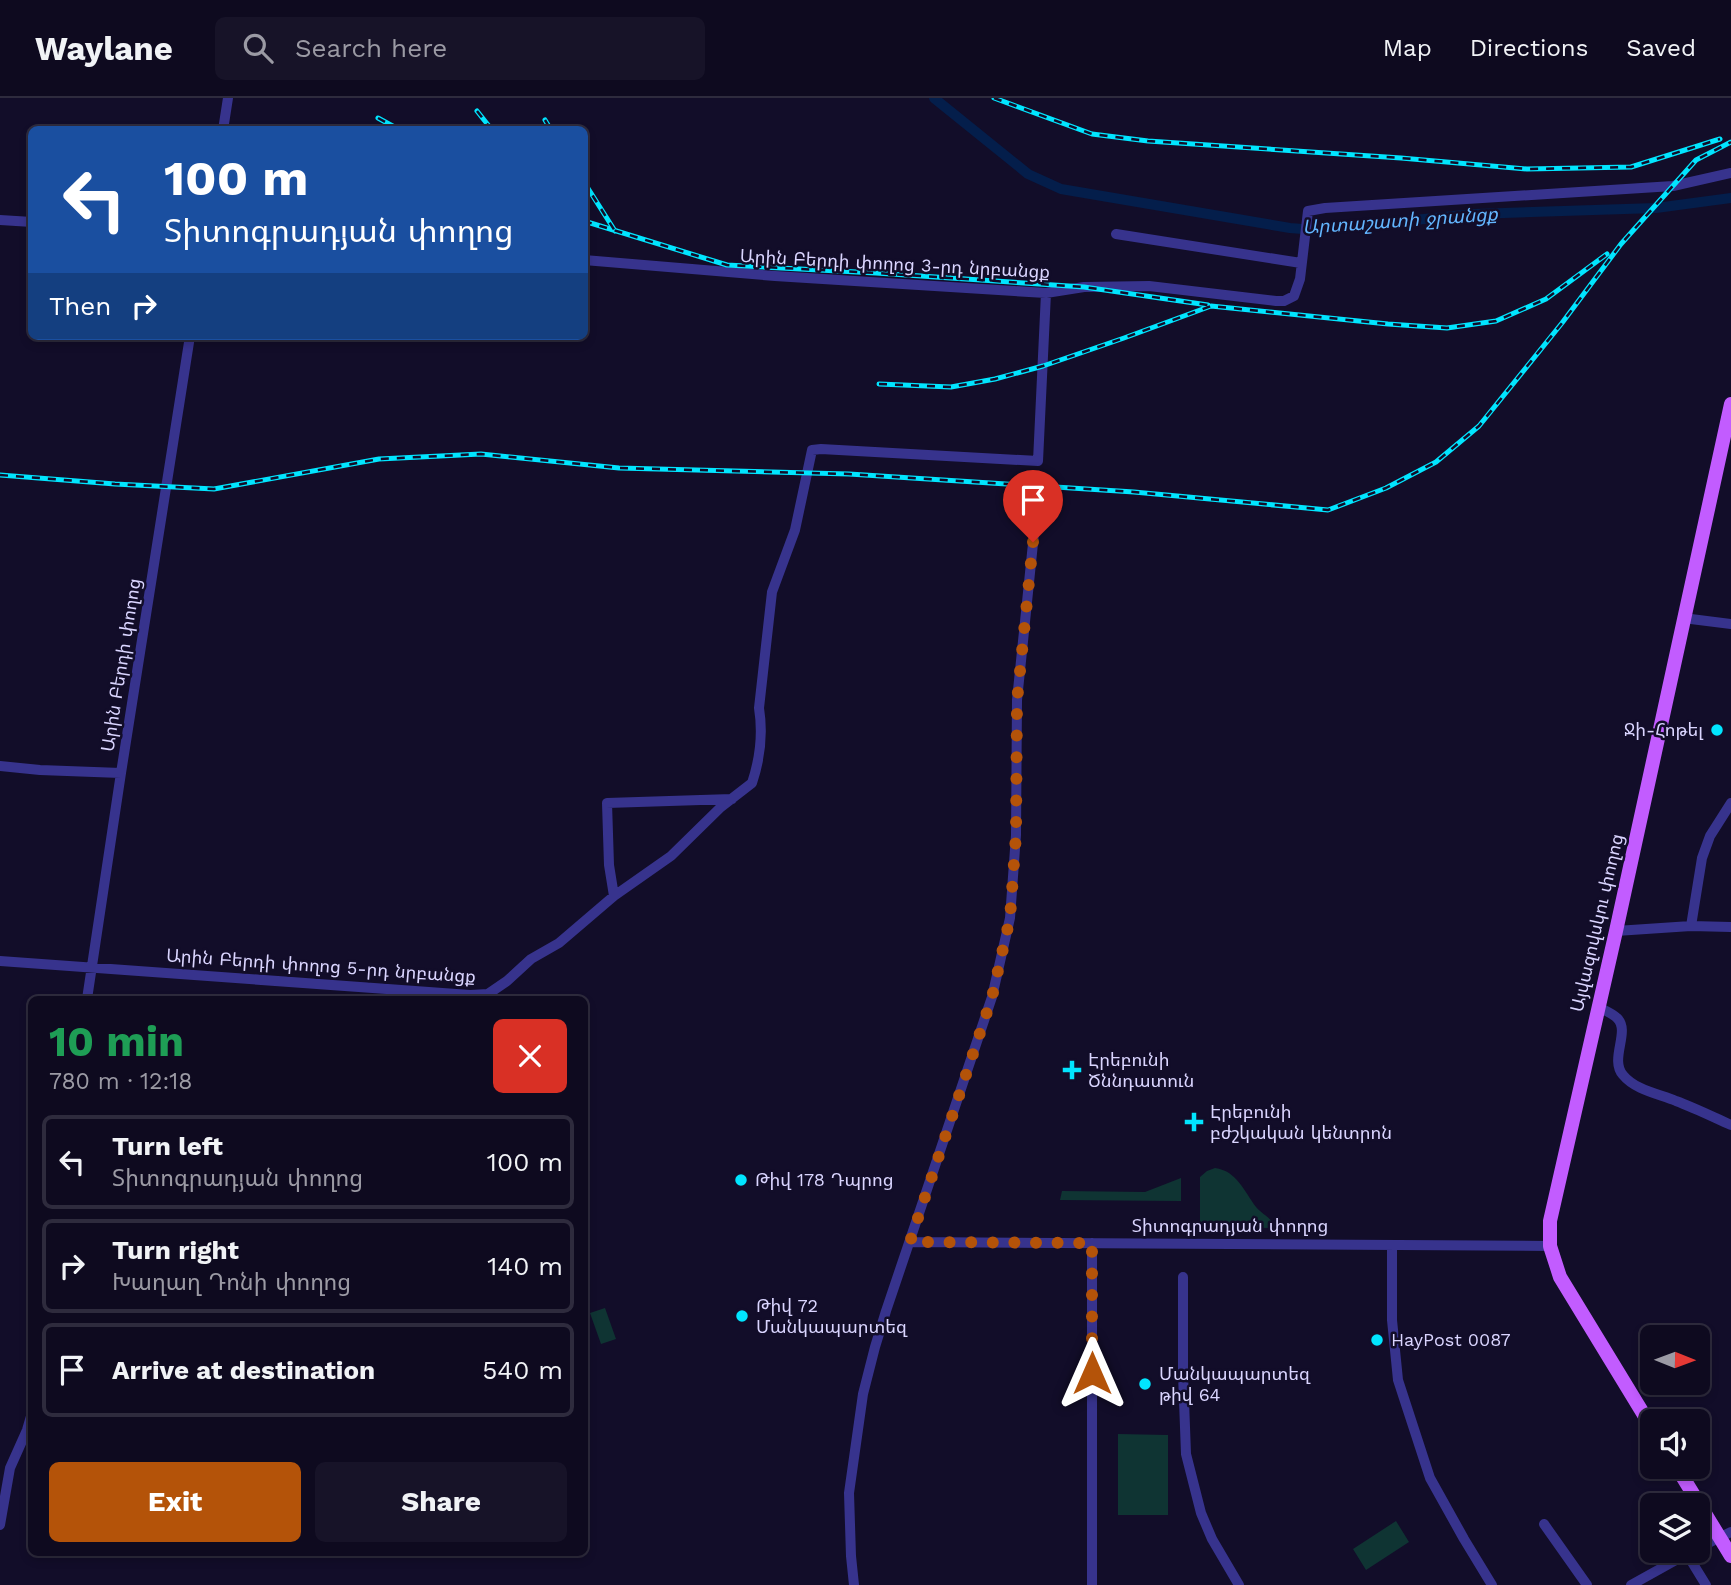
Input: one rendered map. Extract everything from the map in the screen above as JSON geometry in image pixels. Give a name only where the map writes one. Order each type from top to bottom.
[{"type":"main road","name":"Այվազովսկու փողոց","points":[[1640,1409],[1560,1277],[1550,1246],[1551,1213],[1730,410]]},
{"type":"main road","points":[[1685,1479],[1726,1535],[1731,1556]]},
{"type":"street","points":[[224,126],[228,98]]},
{"type":"street","points":[[1115,234],[1301,263],[1308,211],[1673,186],[1731,173]]},
{"type":"street","points":[[0,220],[28,222]]},
{"type":"street","name":"Արին Բերդի փողոց 3-րդ նրբանցք","points":[[588,260],[775,276],[1046,293],[1084,287],[1149,286],[1276,301],[1294,296],[1300,279],[1301,263]]},
{"type":"street","name":"Արին Բերդի փողոց 5-րդ նրբանցք","points":[[0,961],[470,995],[488,994],[531,959],[559,943],[614,896],[671,856],[721,807],[752,783],[761,740],[759,708],[772,592],[795,530],[812,450],[1038,461],[1046,293]]},
{"type":"street","name":"Արին Բերդի փողոց","points":[[88,996],[189,340]]},
{"type":"street","points":[[854,1585],[849,1493],[858,1425],[875,1347],[992,997],[1010,918],[1016,835],[1017,701],[1036,514]]},
{"type":"street","points":[[1683,618],[1731,624]]},
{"type":"street","points":[[0,765],[40,770],[121,773]]},
{"type":"street","points":[[614,896],[609,865],[607,803],[732,799]]},
{"type":"street","points":[[1691,926],[1702,858],[1710,836],[1731,803]]},
{"type":"street","points":[[1616,931],[1691,926],[1731,928]]},
{"type":"street","points":[[1598,1007],[1618,1018],[1620,1022],[1622,1030],[1617,1063],[1621,1074],[1633,1084],[1731,1125]]},
{"type":"street","name":"Տիտոգրադյան փողոց","points":[[910,1242],[1550,1246]]},
{"type":"street","points":[[1092,1243],[1092,1585]]},
{"type":"street","points":[[1392,1245],[1392,1320],[1398,1380],[1430,1478],[1492,1585]]},
{"type":"street","points":[[1183,1277],[1185,1454],[1201,1513],[1212,1539],[1239,1585]]},
{"type":"street","points":[[0,1525],[10,1468],[28,1427]]},
{"type":"street","points":[[1544,1524],[1587,1585]]},
{"type":"street","points":[[1710,1543],[1726,1535]]},
{"type":"street","points":[[1631,1585],[1671,1563]]},
{"type":"street","points":[[1698,1563],[1706,1585]]},
{"type":"green space","points":[[1215,1168],[1234,1177],[1256,1207],[1273,1223],[1271,1228],[1200,1227],[1200,1177]]},
{"type":"green space","points":[[1181,1178],[1181,1201],[1060,1200],[1062,1191],[1145,1192]]},
{"type":"green space","points":[[605,1308],[616,1339],[601,1344],[590,1313]]},
{"type":"green space","points":[[1118,1434],[1168,1435],[1168,1515],[1118,1515]]},
{"type":"green space","points":[[1396,1521],[1409,1542],[1366,1570],[1353,1549]]},
{"type":"waterway","name":"Արտաշատի ջրանցք","points":[[934,98],[1028,174],[1061,189],[1290,228],[1315,230],[1474,214],[1656,208],[1731,198]]},
{"type":"railway","points":[[994,98],[1092,134],[1148,141],[1527,169],[1631,167],[1720,139]]},
{"type":"railway","points":[[477,111],[489,126]]},
{"type":"railway","points":[[378,118],[393,126]]},
{"type":"railway","points":[[545,120],[549,126]]},
{"type":"railway","points":[[0,475],[214,489],[379,459],[481,454],[619,468],[849,474],[1134,492],[1328,510],[1386,488],[1436,462],[1479,426],[1621,244],[1696,160],[1731,142]]},
{"type":"railway","points":[[588,188],[615,231]]},
{"type":"railway","points":[[588,222],[727,265],[1084,287],[1208,305]]},
{"type":"railway","points":[[879,384],[951,387],[995,379],[1043,366],[1211,306],[1447,328],[1496,321],[1546,299],[1607,254]]},
{"type":"place","name":"Ջի-Հոթել","points":[[1717,730]]},
{"type":"place","name":"Էրեբունի Ծննդատուն","points":[[1072,1070]]},
{"type":"place","name":"Էրեբունի բժշկական կենտրոն","points":[[1194,1122]]},
{"type":"place","name":"Թիվ 178 Դպրոց","points":[[741,1180]]},
{"type":"place","name":"Թիվ 72 Մանկապարտեզ","points":[[742,1316]]},
{"type":"place","name":"HayPost 0087","points":[[1377,1340]]},
{"type":"place","name":"Մանկապարտեզ թիվ 64","points":[[1145,1384]]},
{"type":"route","points":[[1033,542],[1017,701],[1016,835],[1010,918],[992,997],[910,1242],[1092,1243],[1092,1373]]}]
